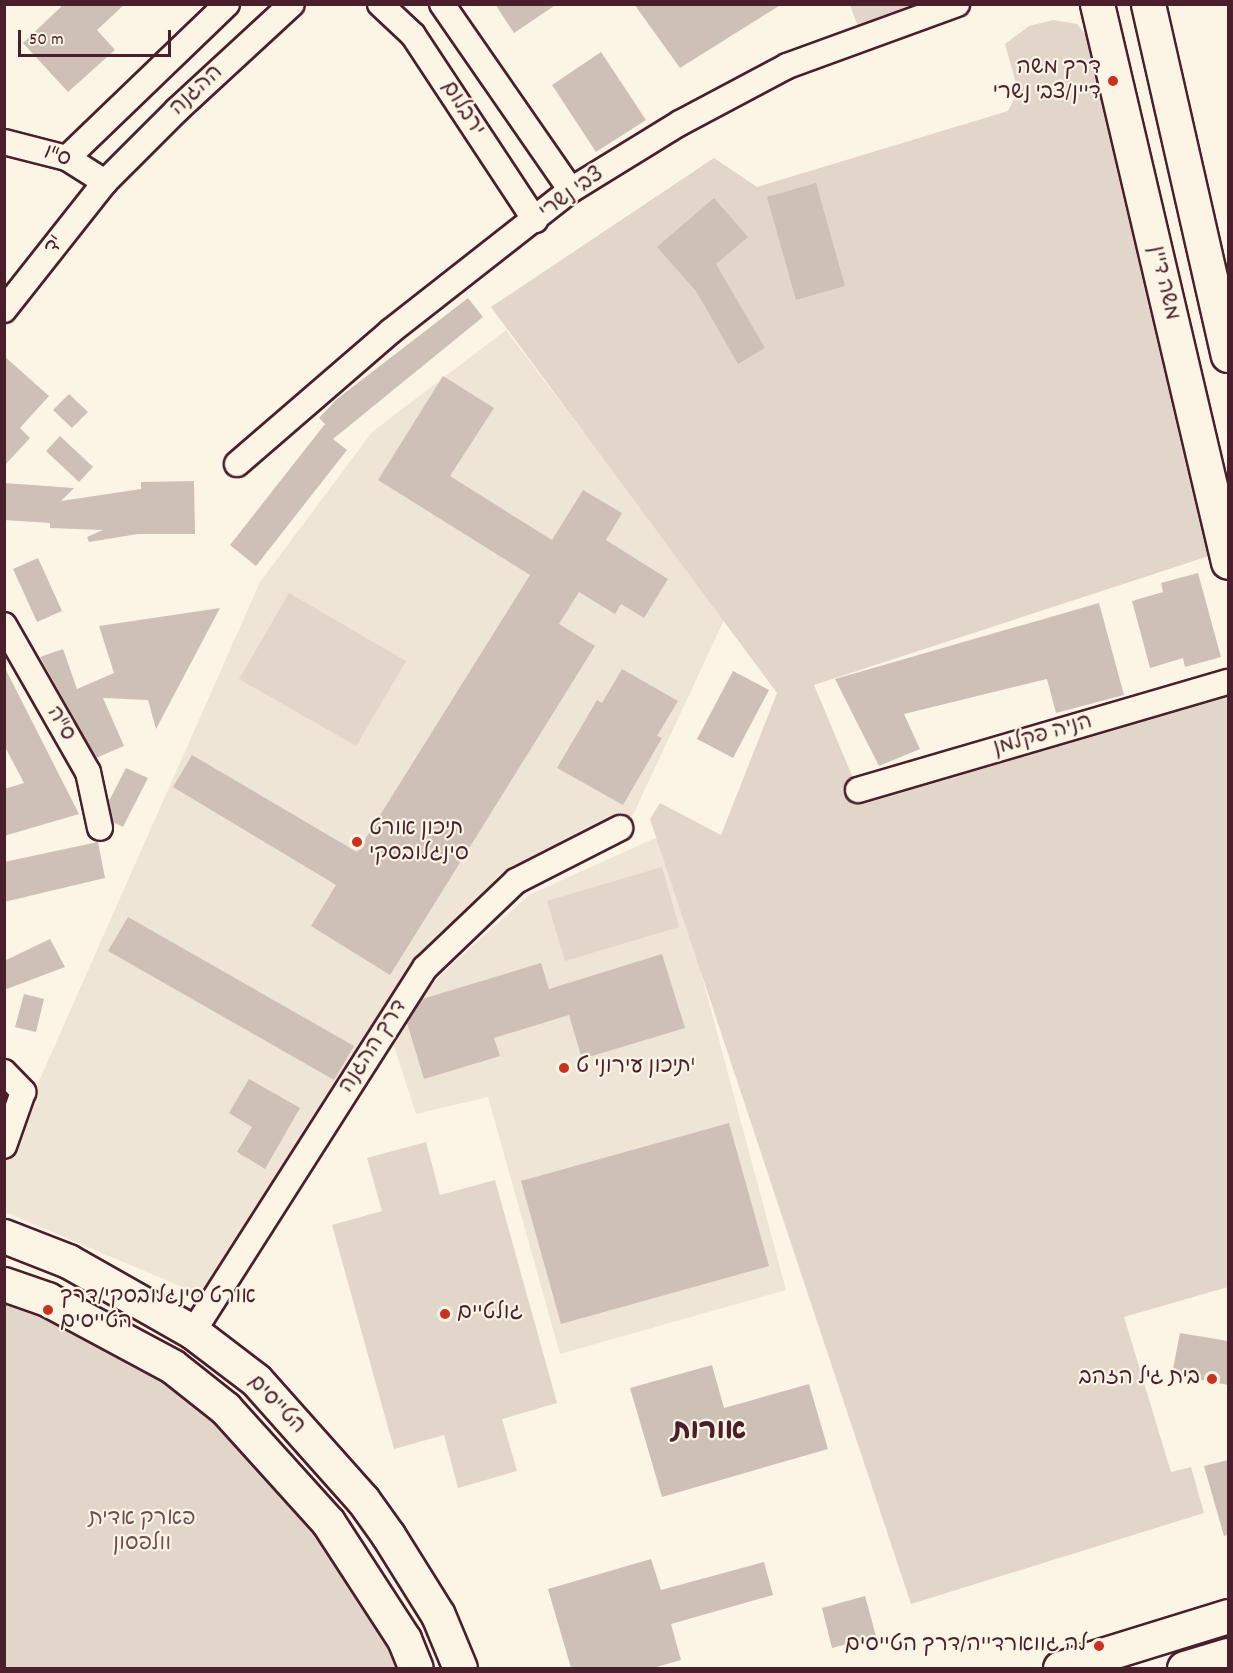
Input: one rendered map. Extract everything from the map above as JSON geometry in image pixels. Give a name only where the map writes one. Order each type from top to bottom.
[{"type":"main road","name":"משה דיין","points":[[1097,4],[1228,562]]},
{"type":"main road","points":[[1148,4],[1228,355]]},
{"type":"main road","name":"הטייסים","points":[[4,1236],[68,1261],[193,1332],[256,1380],[363,1500],[438,1615],[460,1668]]},
{"type":"main road","name":"הטייסים","points":[[4,1284],[47,1299],[172,1366],[225,1408],[328,1522],[404,1639],[416,1668]]},
{"type":"main road","points":[[1060,1668],[1228,1616]]},
{"type":"main road","points":[[1184,1668],[1228,1655]]},
{"type":"street","name":"ההגנה","points":[[67,158],[227,4]]},
{"type":"street","name":"ההגנה","points":[[105,182],[177,110],[292,4]]},
{"type":"street","name":"ירבלום","points":[[380,4],[412,35],[535,220]]},
{"type":"street","name":"ירבלום","points":[[442,4],[571,190]]},
{"type":"street","name":"צבי נשרי","points":[[237,464],[391,331],[571,190],[680,123],[787,66],[957,4]]},
{"type":"street","name":"ס\"ו","points":[[4,142],[67,158],[105,182]]},
{"type":"street","name":"ד'","points":[[4,310],[105,182]]},
{"type":"street","name":"ס\"ה","points":[[4,625],[88,772],[100,828]]},
{"type":"street","name":"הניה פקלמן","points":[[858,790],[1228,682]]},
{"type":"street","name":"דרך ההגנה","points":[[193,1332],[425,968],[516,880],[620,828]]},
{"type":"street","points":[[4,1072],[23,1092],[4,1146]]},
{"type":"shaded area","name":"תיכון אורט סינגלובסקי","points":[[506,330],[725,618],[633,815],[505,870],[417,957],[213,1300],[5,1212],[5,1158],[260,582],[372,432]]},
{"type":"shaded area","name":"תיכון עירוני ט'","points":[[664,834],[786,1290],[560,1354],[488,1097],[416,1114],[392,1040],[437,978],[529,895]]},
{"type":"green space","points":[[928,4],[860,32],[850,5]]},
{"type":"green space","points":[[1053,20],[1077,24],[1090,40],[1209,556],[814,685],[858,790],[1228,681],[1228,1287],[1124,1317],[1171,1472],[1191,1467],[1204,1513],[911,1604],[650,819],[660,803],[721,835],[777,693],[491,307],[714,158],[757,187],[1008,111],[1018,91],[1005,44],[1029,26]]},
{"type":"green space","points":[[289,593],[406,661],[356,746],[239,679]]},
{"type":"green space","points":[[662,867],[679,927],[565,961],[547,901]]},
{"type":"green space","name":"גולטיים","points":[[426,1142],[440,1195],[495,1180],[557,1403],[502,1419],[517,1471],[458,1488],[444,1435],[394,1449],[332,1225],[382,1211],[367,1158]]},
{"type":"green space","name":"פארק אדית וולפסון","points":[[4,1293],[217,1409],[322,1527],[407,1668],[5,1668]]},
{"type":"building","points":[[64,4],[125,4],[97,30],[115,50],[68,92],[23,43]]},
{"type":"building","points":[[495,4],[557,4],[514,33]]},
{"type":"building","points":[[634,4],[782,4],[680,68]]},
{"type":"building","points":[[601,52],[646,120],[596,152],[552,85]]},
{"type":"building","points":[[816,183],[845,286],[796,300],[767,197]]},
{"type":"building","points":[[714,198],[748,237],[716,264],[765,348],[738,364],[696,291],[657,247]]},
{"type":"building","points":[[468,298],[483,317],[333,439],[347,450],[256,566],[230,545],[325,424],[319,418],[337,399]]},
{"type":"building","points":[[4,356],[49,396],[20,428],[30,438],[4,466]]},
{"type":"building","points":[[443,376],[494,408],[450,476],[552,540],[583,490],[622,513],[606,540],[668,579],[644,618],[621,604],[615,614],[579,592],[559,624],[595,646],[390,975],[311,926],[336,885],[173,787],[192,755],[357,852],[530,575],[378,480]]},
{"type":"building","points":[[69,394],[88,412],[72,428],[53,410]]},
{"type":"building","points":[[60,436],[93,467],[79,482],[46,451]]},
{"type":"building","points":[[194,481],[195,534],[138,534],[89,542],[87,537],[103,530],[50,528],[50,523],[4,520],[4,483],[74,488],[61,501],[141,489],[141,482]]},
{"type":"building","points":[[38,558],[62,611],[37,622],[13,569]]},
{"type":"building","points":[[1198,573],[1221,657],[1185,667],[1183,658],[1150,668],[1132,601],[1163,592],[1161,583]]},
{"type":"building","points":[[1099,603],[1124,695],[1056,713],[1047,679],[904,714],[920,749],[879,766],[835,679]]},
{"type":"building","points":[[220,608],[156,729],[148,700],[103,698],[124,746],[96,758],[40,657],[63,649],[77,689],[114,673],[99,626]]},
{"type":"building","points":[[4,666],[79,814],[4,836],[4,789],[24,783],[4,745]]},
{"type":"building","points":[[622,669],[678,701],[657,736],[662,738],[623,805],[557,768],[597,700],[602,703]]},
{"type":"building","points":[[733,671],[769,690],[733,758],[697,739]]},
{"type":"building","points":[[126,768],[148,778],[123,827],[113,822],[109,801]]},
{"type":"building","points":[[98,842],[105,878],[4,902],[4,862]]},
{"type":"building","points":[[128,917],[354,1046],[334,1080],[108,951]]},
{"type":"building","points":[[50,939],[65,967],[4,990],[4,961]]},
{"type":"building","points":[[662,954],[685,1028],[582,1059],[569,1015],[494,1038],[500,1056],[424,1079],[407,1023],[422,999],[541,963],[549,989]]},
{"type":"building","points":[[24,994],[44,999],[36,1032],[15,1027]]},
{"type":"building","points":[[249,1079],[300,1108],[265,1169],[237,1152],[252,1127],[229,1113]]},
{"type":"building","points":[[729,1123],[769,1266],[561,1324],[521,1181]]},
{"type":"building","name":"בית גיל הזהב","points":[[1180,1333],[1228,1341],[1228,1385],[1172,1374]]},
{"type":"building","points":[[712,1365],[724,1408],[809,1384],[828,1449],[662,1497],[630,1388]]},
{"type":"building","points":[[1228,1460],[1228,1535],[1224,1536],[1204,1466]]},
{"type":"building","points":[[651,1559],[661,1590],[764,1562],[773,1595],[671,1624],[681,1660],[653,1668],[571,1668],[548,1589]]},
{"type":"building","points":[[865,1596],[876,1636],[832,1648],[822,1608]]},
{"type":"place","name":"דרך משה דיין/צבי נשרי","points":[[1113,81]]},
{"type":"place","name":"תיכון אורט סינגלובסקי","points":[[357,842]]},
{"type":"place","name":"תיכון עירוני ט'","points":[[564,1068]]},
{"type":"place","name":"אורט סינגלובסקי/דרך הטייסים","points":[[48,1310]]},
{"type":"place","name":"גולטיים","points":[[445,1314]]},
{"type":"place","name":"בית גיל הזהב","points":[[1212,1379]]},
{"type":"place","name":"לה גווארדייה/דרך הטייסים","points":[[1099,1646]]},
{"type":"district","name":"אורות","points":[[709,1433]]}]
